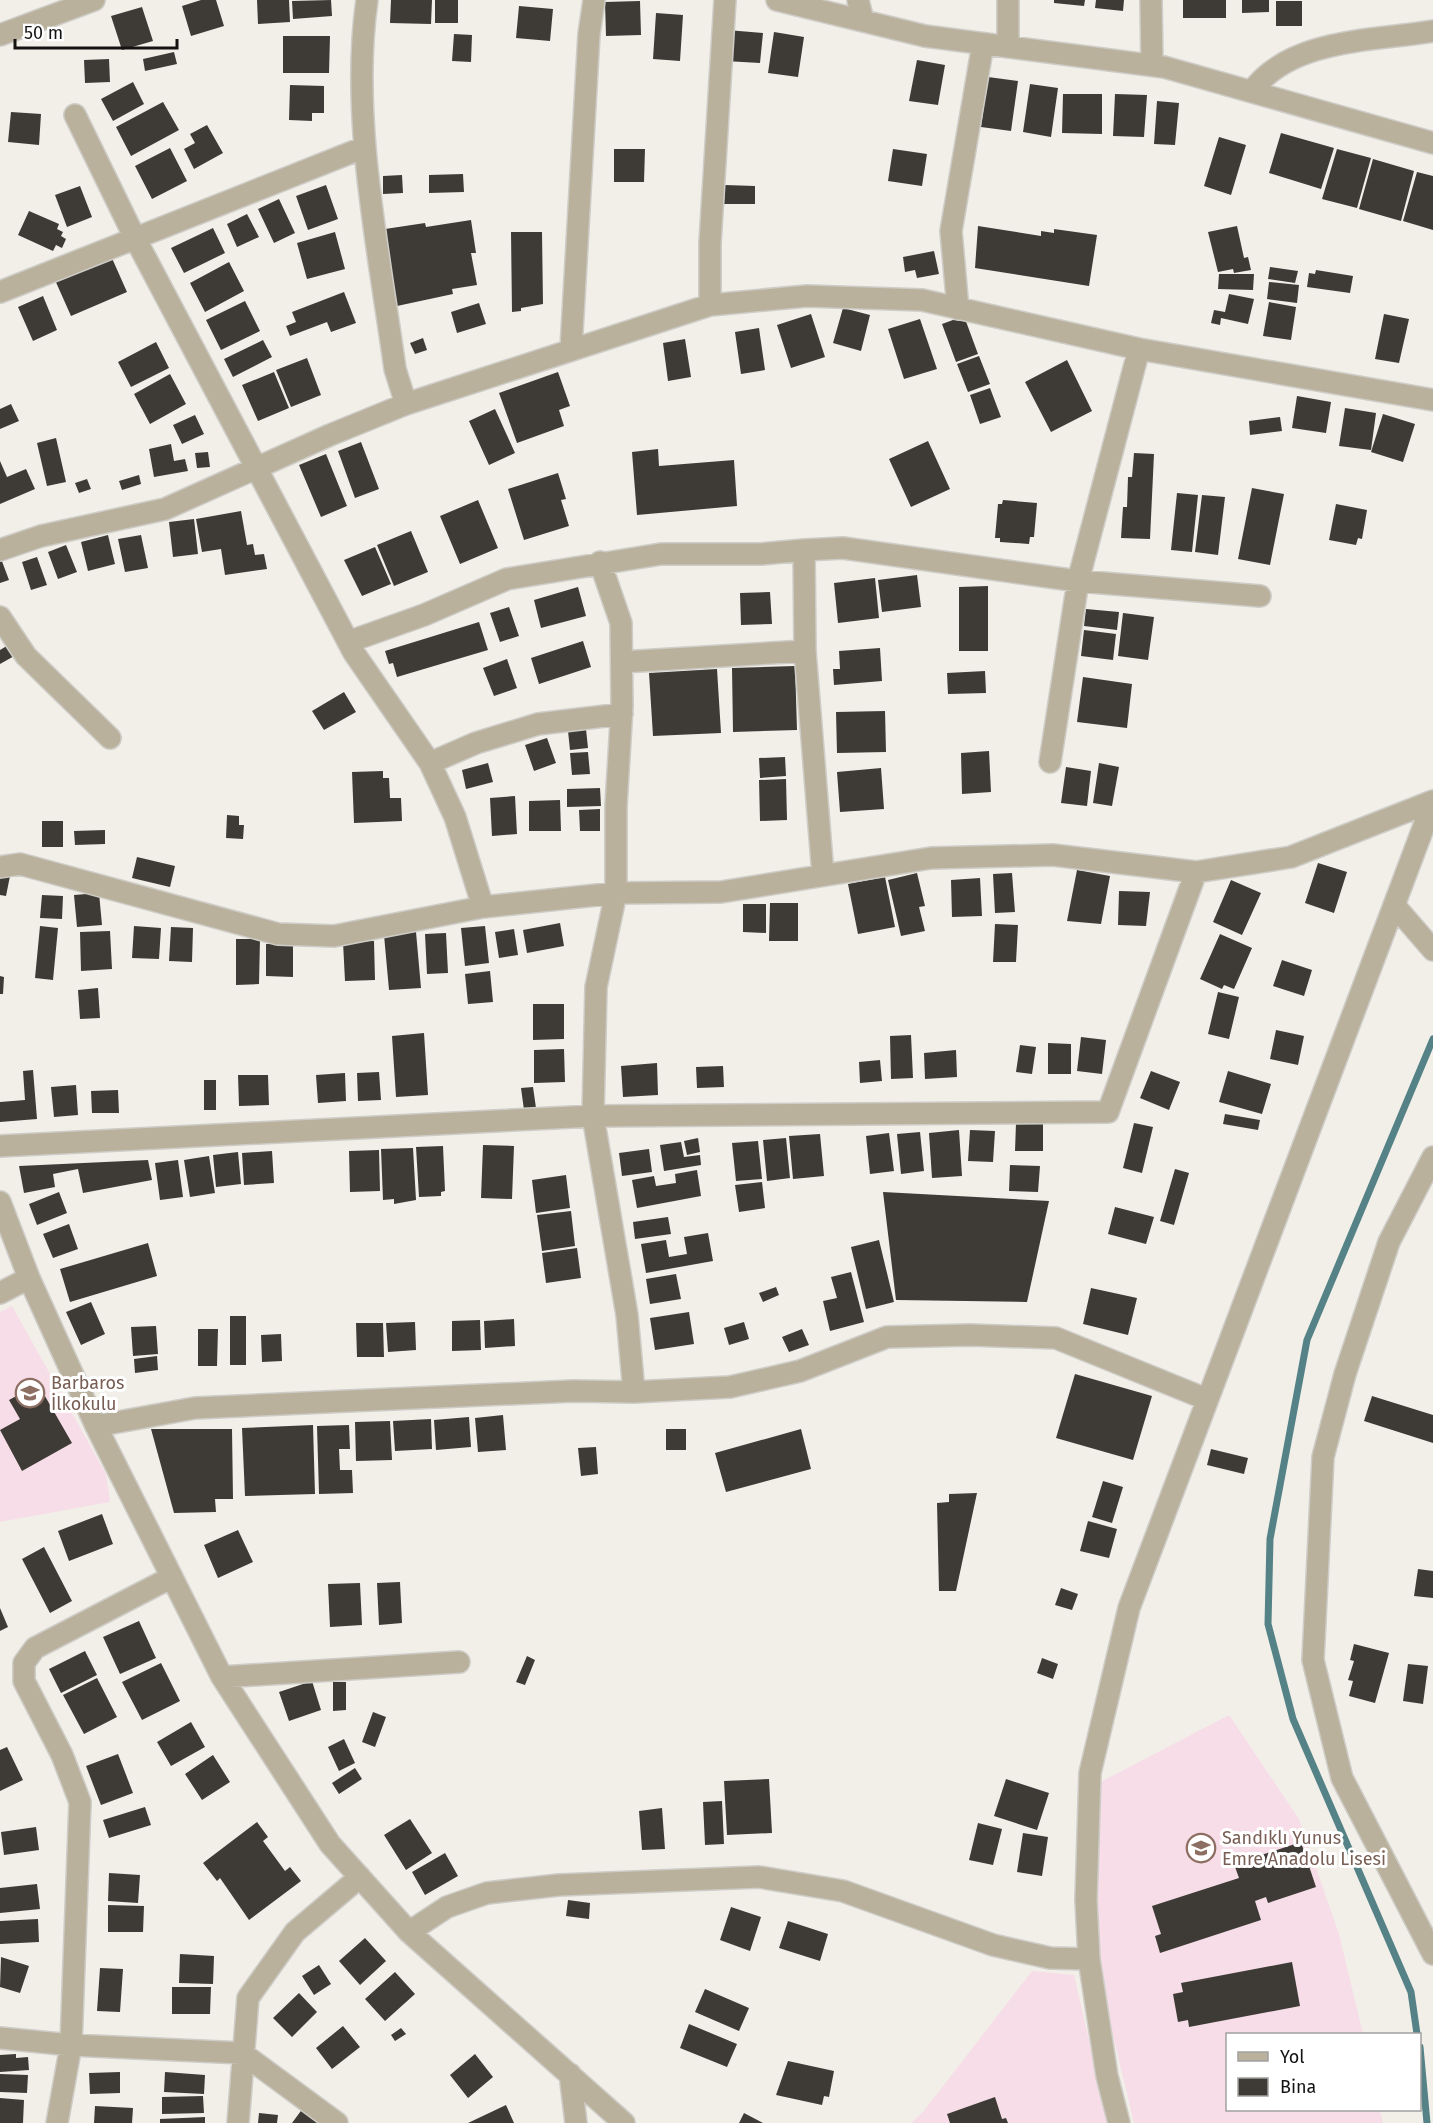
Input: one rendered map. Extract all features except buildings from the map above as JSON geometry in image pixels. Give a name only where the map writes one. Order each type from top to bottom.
[{"type":"street","points":[[0,35],[55,7],[93,0]]},
{"type":"street","points":[[367,0],[362,33],[365,147],[395,369],[406,404]]},
{"type":"street","points":[[571,349],[589,34],[594,0]]},
{"type":"street","points":[[710,305],[710,243],[725,0]]},
{"type":"street","points":[[777,0],[925,36],[1152,65],[1433,143]]},
{"type":"street","points":[[858,0],[863,21]]},
{"type":"street","points":[[1008,0],[1008,47]]},
{"type":"street","points":[[1151,0],[1152,65]]},
{"type":"street","points":[[1252,91],[1264,74],[1316,51],[1336,45],[1433,31]]},
{"type":"street","points":[[958,309],[951,231],[983,44]]},
{"type":"street","points":[[75,115],[135,238],[348,642],[430,763],[455,817],[483,908]]},
{"type":"street","points":[[0,291],[365,147]]},
{"type":"street","points":[[0,550],[41,536],[165,509],[406,404],[710,305],[807,296],[922,300],[1139,350],[1433,400]]},
{"type":"street","points":[[1050,762],[1078,581],[1139,350]]},
{"type":"street","points":[[348,642],[424,615],[507,579],[600,562],[661,554],[761,554],[843,548],[1078,581],[1260,596]]},
{"type":"street","points":[[804,550],[805,651],[823,875]]},
{"type":"street","points":[[600,562],[621,623],[622,714],[616,806],[616,893],[596,987],[593,1116],[627,1315],[634,1392]]},
{"type":"street","points":[[0,617],[26,656],[110,738]]},
{"type":"street","points":[[622,662],[805,651]]},
{"type":"street","points":[[430,763],[476,743],[538,724],[622,714]]},
{"type":"street","points":[[0,867],[20,864],[278,934],[334,936],[483,908],[616,893],[721,892],[931,858],[1053,855],[1196,872],[1291,857],[1433,802]]},
{"type":"street","points":[[1119,2123],[1107,2076],[1089,1959],[1086,1900],[1090,1773],[1129,1608],[1433,802]]},
{"type":"street","points":[[0,1146],[593,1116],[1108,1112],[1196,872]]},
{"type":"street","points":[[1394,905],[1433,950]]},
{"type":"street","points":[[1433,1157],[1389,1242],[1345,1374],[1323,1457],[1313,1660],[1342,1778],[1433,1954]]},
{"type":"street","points":[[0,1202],[29,1278],[96,1426],[222,1677],[330,1844],[409,1932],[624,2123]]},
{"type":"street","points":[[0,1293],[29,1278]]},
{"type":"street","points":[[96,1426],[195,1407],[573,1391],[634,1392],[730,1387],[800,1371],[887,1337],[970,1335],[1056,1338],[1206,1399]]},
{"type":"street","points":[[57,2123],[70,2045],[80,1802],[62,1755],[24,1681],[24,1663],[35,1648],[172,1577]]},
{"type":"street","points":[[222,1677],[459,1662]]},
{"type":"street","points":[[238,2123],[248,1998],[295,1932],[360,1877]]},
{"type":"street","points":[[409,1932],[447,1907],[487,1893],[559,1885],[759,1878],[843,1891],[993,1945],[1050,1958],[1089,1959]]},
{"type":"street","points":[[0,2038],[70,2045],[242,2053],[337,2123]]},
{"type":"street","points":[[570,2074],[576,2123]]},
{"type":"shaded area","name":"Barbaros İlkokulu","points":[[12,1306],[106,1474],[110,1502],[0,1522],[0,1312]]},
{"type":"shaded area","points":[[1229,1715],[1299,1819],[1339,1934],[1363,2033],[1226,2033],[1226,2111],[1380,2111],[1383,2123],[1134,2123],[1100,1981],[1091,1877],[1095,1785]]},
{"type":"shaded area","points":[[1032,1971],[1074,1975],[1108,2123],[911,2123],[923,2112]]},
{"type":"waterway","points":[[1417,2033],[1411,1992],[1293,1719],[1268,1624],[1270,1539],[1307,1340],[1433,1039]]},
{"type":"waterway","points":[[1421,2058],[1427,2123]]},
{"type":"place","name":"Barbaros İlkokulu","points":[[30,1393]]},
{"type":"place","name":"Sandıklı Yunus Emre Anadolu Lisesi","points":[[1201,1848]]}]
